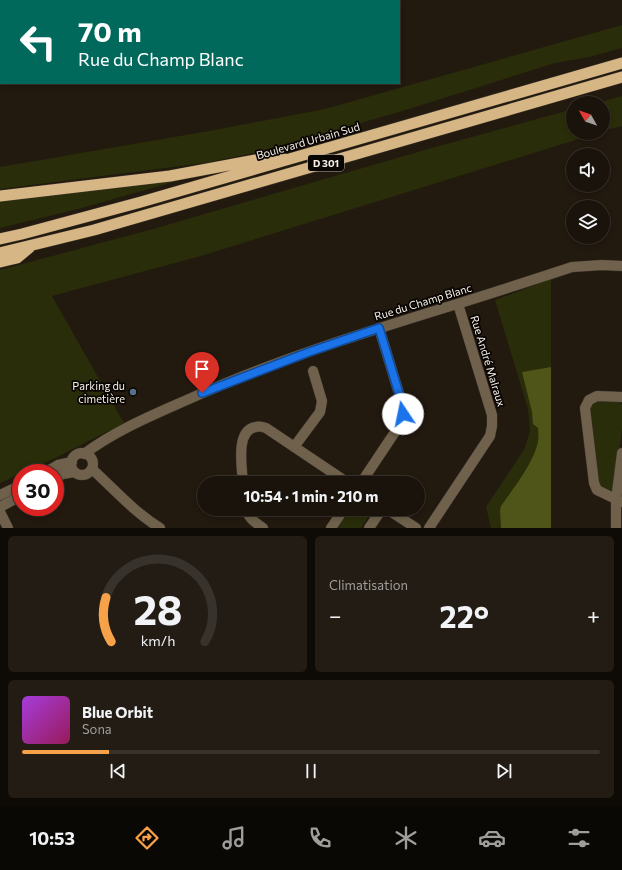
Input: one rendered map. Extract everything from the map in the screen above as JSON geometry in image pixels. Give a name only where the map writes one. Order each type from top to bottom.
[{"type":"highway","name":"Boulevard Urbain Sud","points":[[0,239],[142,202],[622,63]]},
{"type":"highway","name":"D 301","points":[[0,253],[30,247],[101,228],[622,77]]},
{"type":"highway","points":[[0,196],[170,176],[271,157],[288,160]]},
{"type":"highway","points":[[0,262],[17,258],[30,247]]},
{"type":"street","name":"Rue du Champ Blanc","points":[[84,454],[100,443],[134,424],[216,387],[309,352],[379,328],[572,267],[602,265],[622,266]]},
{"type":"street","name":"Rue André Malraux","points":[[429,528],[490,436],[492,426],[492,415],[458,304]]},
{"type":"street","points":[[366,476],[399,426],[403,414],[401,400],[379,328]]},
{"type":"street","points":[[294,447],[320,412],[322,401],[313,371]]},
{"type":"street","points":[[619,501],[597,490],[594,483],[585,408],[589,400],[597,396],[622,397]]},
{"type":"street","points":[[243,476],[242,441],[247,432],[256,427],[266,428],[338,476]]},
{"type":"street","points":[[616,528],[622,453]]},
{"type":"street","points":[[64,466],[73,467],[80,475],[87,474],[93,466],[92,459],[87,455],[84,454],[75,456],[73,467],[64,473]]},
{"type":"street","points":[[92,469],[152,526]]},
{"type":"street","points":[[0,495],[12,489]]},
{"type":"street","points":[[0,507],[12,501]]},
{"type":"street","points":[[0,512],[8,528]]},
{"type":"street","points":[[249,516],[254,522],[263,528]]},
{"type":"street","points":[[331,528],[339,516]]},
{"type":"street","points":[[368,528],[377,516]]},
{"type":"street","points":[[398,516],[416,528]]},
{"type":"green space","points":[[622,25],[622,48],[589,57],[555,63],[409,109],[254,153],[204,163],[0,189],[0,167],[209,131],[325,109]]},
{"type":"green space","points":[[622,96],[622,126],[610,129],[610,99]]},
{"type":"green space","points":[[566,111],[566,140],[575,140],[201,256],[52,296],[124,423],[42,464],[12,464],[12,478],[0,483],[0,270],[153,229],[428,149]]},
{"type":"green space","points":[[188,177],[78,209],[0,228],[0,199]]},
{"type":"green space","points":[[551,279],[551,528],[491,528],[486,507],[525,448],[530,431],[528,409],[495,300]]},
{"type":"green space","points":[[551,367],[551,528],[501,528],[501,506],[533,457],[538,439],[538,428],[533,424],[532,412],[522,372]]},
{"type":"green space","points":[[596,399],[619,401],[622,405],[622,429],[615,486],[609,492],[597,485],[589,408]]},
{"type":"green space","points":[[346,516],[368,516],[361,528],[338,528]]},
{"type":"place","name":"Parking du cimetière","points":[[133,392]]},
{"type":"route","points":[[202,393],[309,352],[379,328],[401,400],[403,414]]}]
